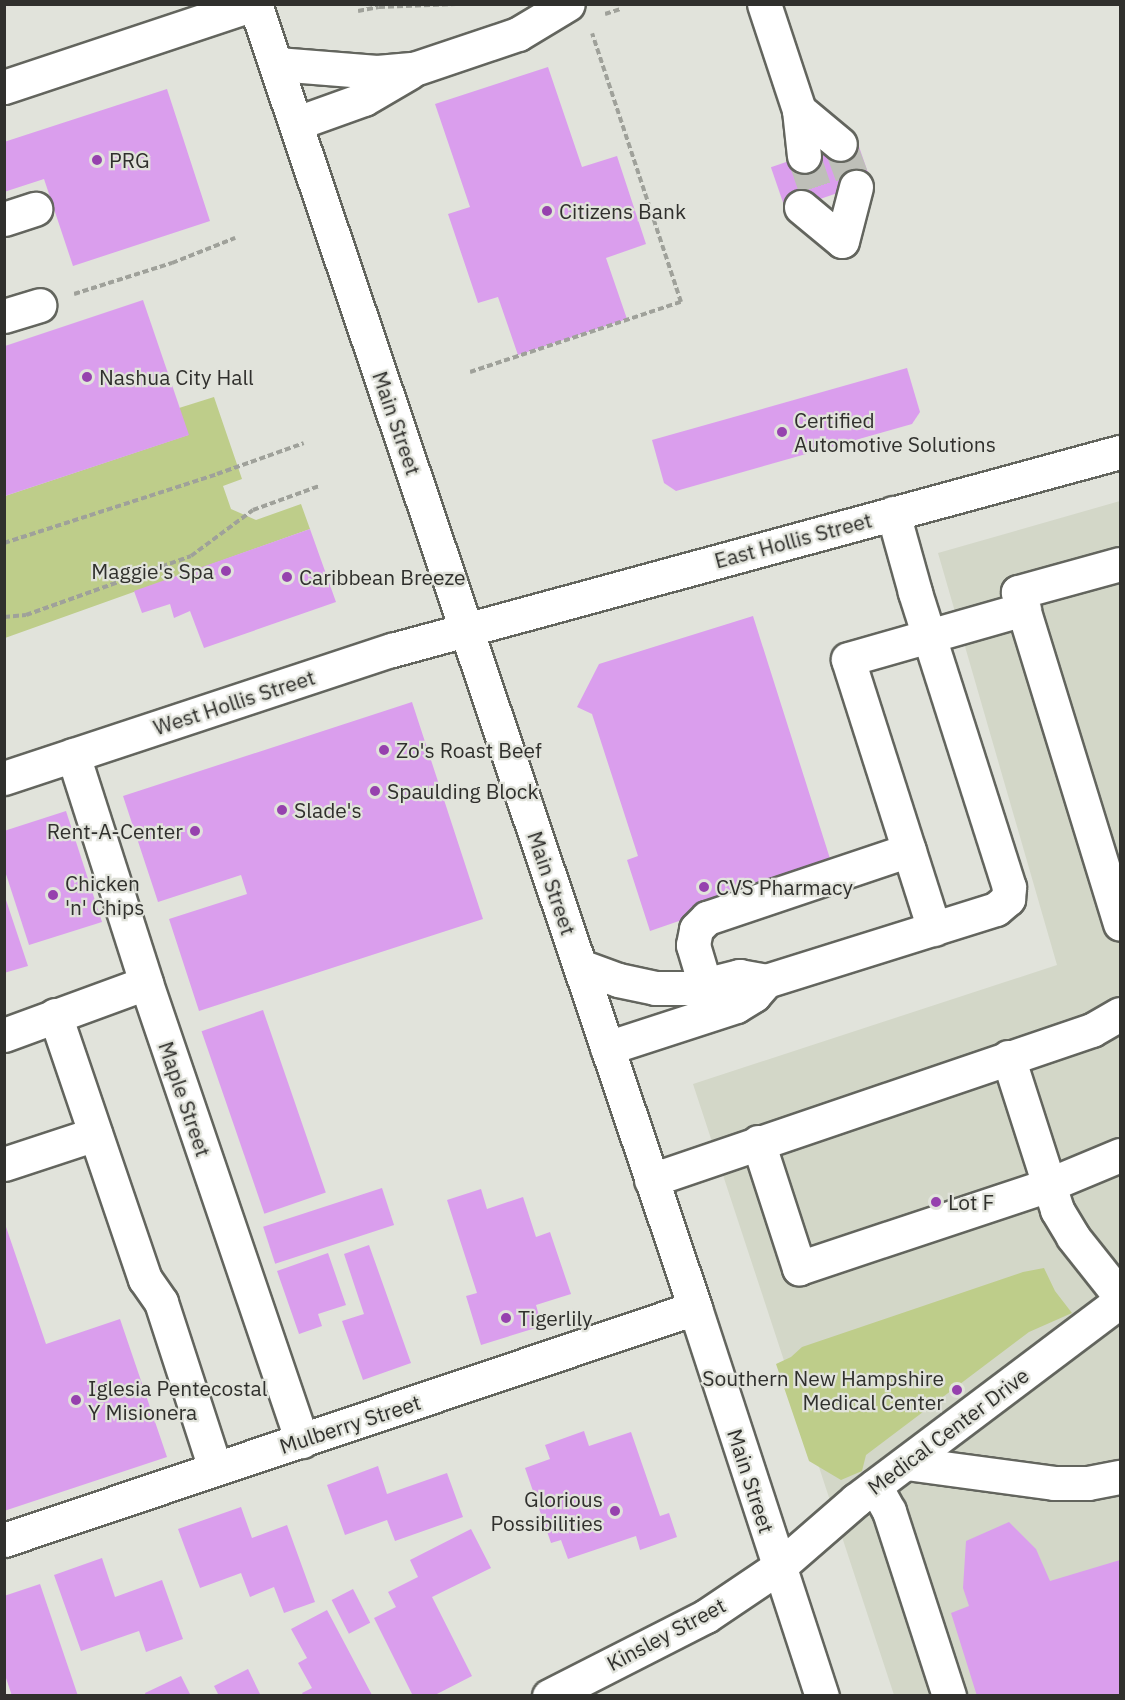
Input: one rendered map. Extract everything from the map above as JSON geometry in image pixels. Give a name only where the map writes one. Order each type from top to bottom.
[{"type":"main road","name":"Main Street","points":[[254,4],[297,123],[465,629],[695,1308],[822,1695]]},
{"type":"main road","points":[[4,87],[254,4]]},
{"type":"main road","points":[[277,64],[377,72],[414,69],[518,34],[567,4]]},
{"type":"main road","points":[[764,4],[813,153],[799,110]]},
{"type":"main road","points":[[297,123],[364,99],[399,81],[414,69]]},
{"type":"main road","points":[[842,241],[828,197],[842,241]]},
{"type":"main road","points":[[4,219],[35,209]]},
{"type":"main road","points":[[4,316],[39,305]]},
{"type":"main road","name":"East Hollis Street","points":[[465,629],[1120,452]]},
{"type":"main road","points":[[580,966],[618,980],[655,988],[674,989],[705,985],[739,976],[766,981],[1003,905],[1010,893],[893,513]]},
{"type":"main road","points":[[1120,564],[1018,592],[1120,924]]},
{"type":"main road","points":[[934,928],[848,659],[1024,609]]},
{"type":"main road","name":"West Hollis Street","points":[[4,778],[392,650],[465,629]]},
{"type":"main road","name":"Maple Street","points":[[73,755],[146,983],[302,1441]]},
{"type":"main road","points":[[705,985],[693,945],[696,928],[707,918],[909,850]]},
{"type":"main road","points":[[607,1048],[736,1006],[754,995],[766,981]]},
{"type":"main road","points":[[4,1035],[146,983]]},
{"type":"main road","points":[[651,1180],[1092,1030],[1120,1014]]},
{"type":"main road","points":[[55,1015],[145,1279],[161,1302],[214,1468]]},
{"type":"main road","points":[[1008,1057],[1057,1210],[1073,1237],[1120,1296]]},
{"type":"main road","points":[[4,1164],[95,1134]]},
{"type":"main road","points":[[758,1142],[799,1268],[1048,1185],[1120,1155]]},
{"type":"main road","name":"Medical Center Drive","points":[[780,1566],[875,1486],[1120,1301]]},
{"type":"main road","name":"Mulberry Street","points":[[4,1540],[695,1308]]},
{"type":"main road","points":[[906,1463],[1054,1483],[1088,1483],[1120,1477]]},
{"type":"main road","points":[[875,1486],[889,1511],[949,1695]]},
{"type":"main road","name":"Kinsley Street","points":[[549,1695],[706,1616],[780,1566]]},
{"type":"path","points":[[358,11],[379,7],[456,4]]},
{"type":"path","points":[[470,372],[681,302],[592,32]]},
{"type":"path","points":[[39,305],[172,263],[235,238]]},
{"type":"path","points":[[4,543],[217,474],[304,442]]},
{"type":"path","points":[[4,616],[26,615],[191,556],[253,510],[319,486]]},
{"type":"shaded area","name":"Southern New Hampshire Medical Center","points":[[1120,501],[1120,1695],[894,1695],[693,1084],[1057,965],[938,553]]},
{"type":"green space","points":[[214,397],[242,479],[223,486],[231,509],[256,520],[301,504],[310,529],[5,638],[5,496],[188,435],[179,408]]},
{"type":"green space","points":[[1044,1268],[1055,1291],[1072,1313],[1029,1332],[866,1455],[862,1471],[841,1480],[809,1461],[776,1364],[791,1357],[802,1347],[1023,1272]]},
{"type":"building","name":"Citizens Bank","points":[[548,67],[582,167],[617,156],[646,244],[606,258],[627,319],[518,355],[498,297],[478,303],[448,214],[470,207],[435,104]]},
{"type":"building","name":"PRG","points":[[167,89],[210,221],[73,266],[44,179],[4,192],[4,142]]},
{"type":"building","points":[[856,138],[871,181],[786,211],[771,167]]},
{"type":"building","name":"Nashua City Hall","points":[[143,300],[189,435],[5,496],[5,346]]},
{"type":"building","name":"Certified Automotive Solutions","points":[[907,368],[920,412],[912,424],[676,491],[664,483],[652,440]]},
{"type":"building","name":"Caribbean Breeze","points":[[310,529],[336,602],[204,648],[190,611],[174,618],[170,604],[142,613],[134,591]]},
{"type":"building","name":"CVS Pharmacy","points":[[753,616],[833,868],[650,931],[627,860],[638,856],[592,714],[577,707],[599,664]]},
{"type":"building","points":[[412,702],[483,919],[199,1011],[169,919],[247,894],[241,875],[158,902],[123,796]]},
{"type":"building","name":"Chicken 'n' Chips","points":[[66,811],[102,922],[29,945],[4,868],[4,831]]},
{"type":"building","points":[[4,894],[28,966],[4,973]]},
{"type":"building","points":[[263,1010],[326,1192],[264,1214],[202,1031]]},
{"type":"building","points":[[382,1188],[394,1225],[275,1264],[263,1227]]},
{"type":"building","points":[[481,1189],[487,1209],[523,1197],[536,1237],[550,1232],[571,1294],[536,1305],[542,1326],[481,1345],[466,1296],[477,1293],[447,1200]]},
{"type":"building","name":"Iglesia Pentecostal Y Misionera","points":[[4,1221],[46,1344],[120,1319],[167,1457],[4,1511]]},
{"type":"building","points":[[369,1245],[411,1363],[363,1380],[342,1321],[364,1314],[344,1254]]},
{"type":"building","points":[[328,1253],[346,1305],[318,1314],[322,1326],[299,1334],[277,1271]]},
{"type":"building","points":[[584,1431],[589,1446],[631,1432],[660,1516],[669,1513],[677,1537],[640,1550],[636,1536],[568,1559],[561,1540],[551,1543],[525,1468],[550,1459],[545,1445]]},
{"type":"building","points":[[378,1466],[387,1494],[447,1473],[463,1517],[395,1541],[387,1520],[345,1535],[327,1485]]},
{"type":"building","points":[[241,1507],[252,1538],[287,1525],[315,1602],[284,1613],[274,1587],[250,1597],[241,1573],[200,1588],[178,1529]]},
{"type":"building","points":[[1009,1522],[1036,1549],[1050,1581],[1120,1560],[1120,1696],[977,1696],[951,1613],[969,1606],[963,1588],[966,1541]]},
{"type":"building","points":[[471,1529],[491,1568],[432,1597],[472,1676],[433,1696],[413,1696],[374,1618],[396,1607],[388,1592],[418,1577],[410,1560]]},
{"type":"building","points":[[102,1558],[115,1597],[162,1580],[183,1639],[146,1652],[139,1631],[81,1651],[54,1575]]},
{"type":"building","points":[[40,1584],[78,1696],[12,1696],[4,1672],[4,1596]]},
{"type":"building","points":[[353,1589],[370,1623],[349,1634],[332,1600]]},
{"type":"building","points":[[327,1610],[372,1695],[304,1696],[302,1693],[312,1688],[298,1663],[307,1658],[291,1629]]},
{"type":"building","points":[[248,1669],[261,1696],[219,1696],[214,1686]]},
{"type":"building","points":[[181,1676],[191,1696],[146,1696],[145,1693]]},
{"type":"tunnel","points":[[840,144],[856,187]]},
{"type":"tunnel","points":[[804,156],[819,200]]},
{"type":"place","name":"PRG","points":[[97,160]]},
{"type":"place","name":"Citizens Bank","points":[[547,211]]},
{"type":"place","name":"Nashua City Hall","points":[[87,377]]},
{"type":"place","name":"Certified Automotive Solutions","points":[[782,432]]},
{"type":"place","name":"Maggie's Spa","points":[[226,571]]},
{"type":"place","name":"Caribbean Breeze","points":[[287,577]]},
{"type":"place","name":"Zo's Roast Beef","points":[[384,750]]},
{"type":"place","name":"Spaulding Block","points":[[375,791]]},
{"type":"place","name":"Slade's","points":[[282,810]]},
{"type":"place","name":"Rent-A-Center","points":[[195,831]]},
{"type":"place","name":"CVS Pharmacy","points":[[704,887]]},
{"type":"place","name":"Chicken 'n' Chips","points":[[53,895]]},
{"type":"place","name":"Lot F","points":[[936,1202]]},
{"type":"place","name":"Tigerlily","points":[[506,1318]]},
{"type":"place","name":"Southern New Hampshire Medical Center","points":[[957,1390]]},
{"type":"place","name":"Iglesia Pentecostal Y Misionera","points":[[76,1400]]},
{"type":"place","name":"Glorious Possibilities","points":[[615,1511]]}]
